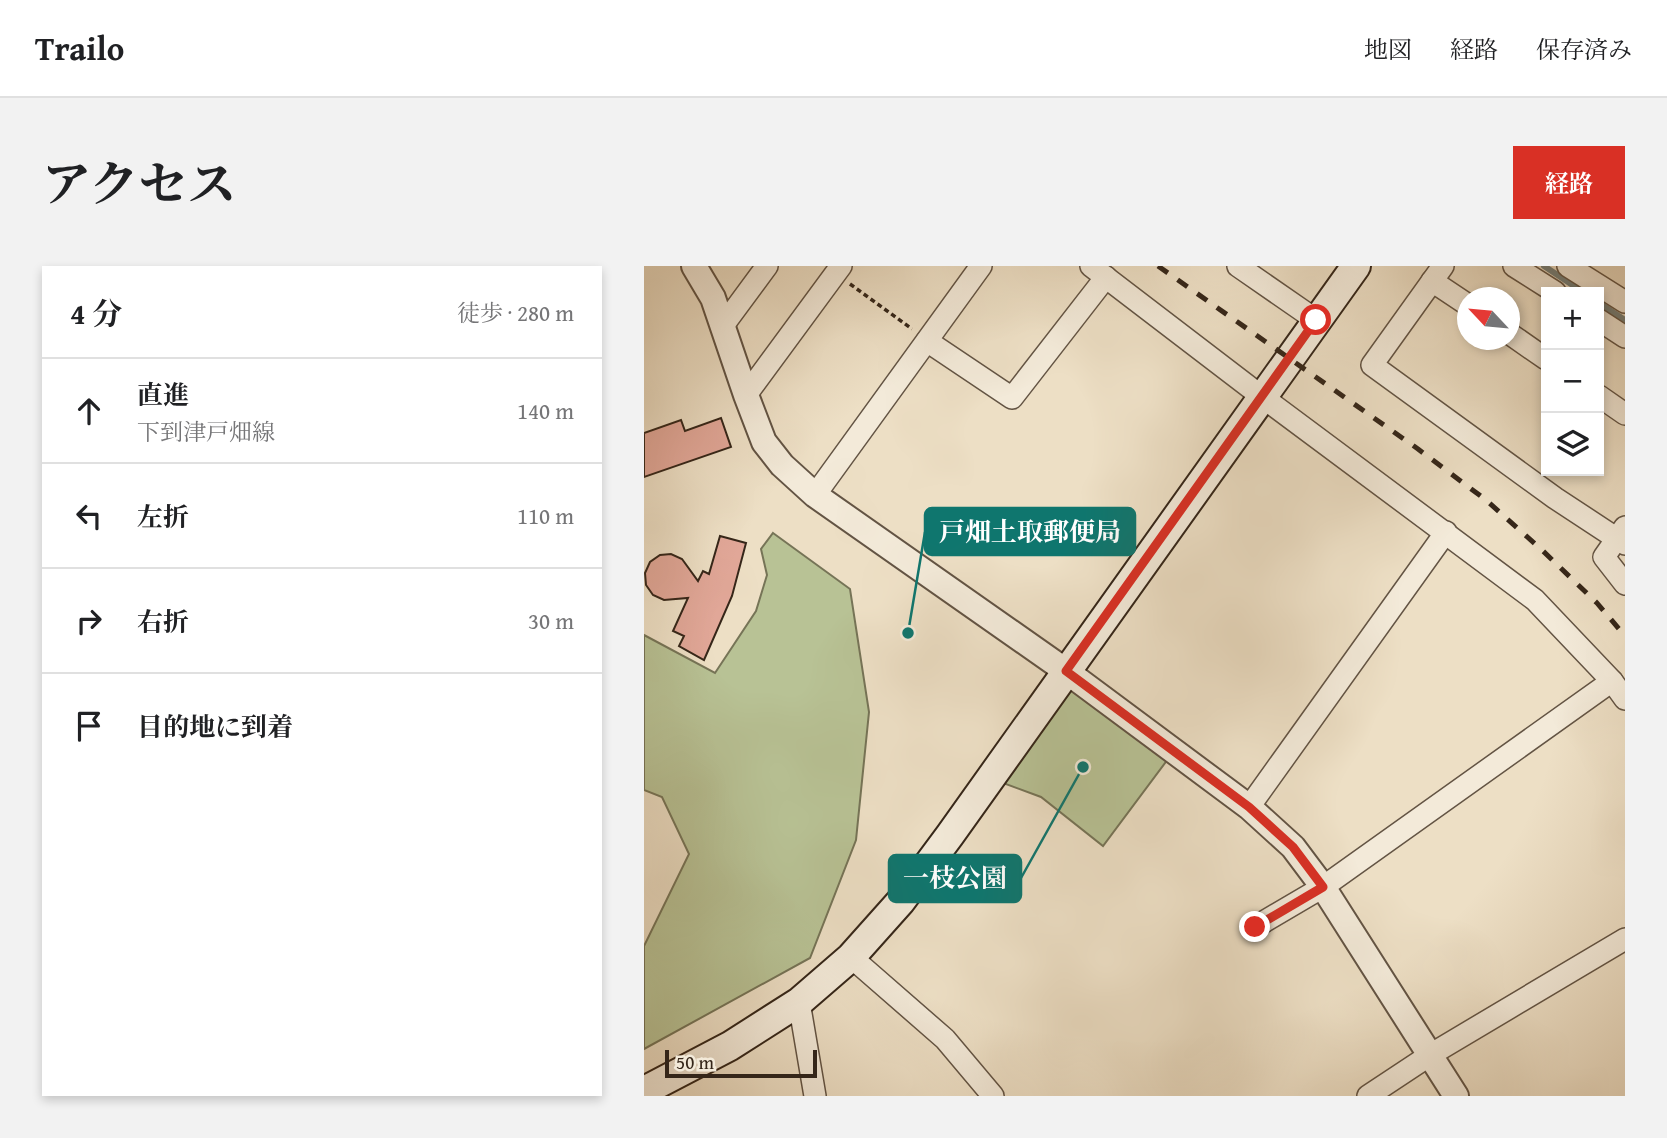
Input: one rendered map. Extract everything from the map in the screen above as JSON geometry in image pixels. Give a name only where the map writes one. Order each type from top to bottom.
[{"type":"main road","points":[[644,1091],[730,1046],[799,1002],[851,957],[901,901],[1356,266]]},
{"type":"street","points":[[694,266],[713,298],[764,442],[782,465],[815,495],[1066,671],[1249,807],[1293,847],[1323,887],[1456,1096]]},
{"type":"street","points":[[722,327],[767,266]]},
{"type":"street","points":[[815,495],[981,266]]},
{"type":"street","points":[[1238,266],[1316,320]]},
{"type":"street","points":[[1514,266],[1547,287]]},
{"type":"street","points":[[1568,266],[1625,302]]},
{"type":"street","points":[[746,395],[838,270]]},
{"type":"street","points":[[927,341],[1012,398],[1099,272],[1535,600],[1612,681],[1625,699]]},
{"type":"street","points":[[1457,293],[1438,273],[1372,365],[1544,490],[1622,537],[1604,557],[1625,584]]},
{"type":"street","points":[[1604,323],[1625,337]]},
{"type":"street","points":[[1520,341],[1541,356]]},
{"type":"street","points":[[1604,399],[1625,414]]},
{"type":"street","points":[[1249,807],[1446,532]]},
{"type":"street","points":[[1255,927],[1323,887],[1612,681]]},
{"type":"street","points":[[1368,1096],[1430,1055],[1625,939]]},
{"type":"street","points":[[851,957],[945,1039],[993,1096]]},
{"type":"street","points":[[799,1002],[815,1096]]},
{"type":"path","points":[[838,270],[927,341]]},
{"type":"green space","points":[[773,533],[850,589],[869,712],[856,840],[810,958],[644,1049],[644,946],[689,854],[662,797],[644,790],[644,635],[715,673],[756,611],[767,575],[761,549]]},
{"type":"green space","points":[[1067,678],[1171,755],[1103,846],[1041,797],[995,780]]},
{"type":"building","points":[[721,418],[731,447],[644,477],[644,433],[681,420],[685,431]]},
{"type":"building","points":[[720,536],[746,543],[732,596],[704,660],[679,646],[684,636],[673,631],[688,598],[664,600],[653,595],[646,585],[645,573],[650,562],[660,555],[671,554],[682,559],[698,581],[703,571],[709,574]]},
{"type":"waterway","points":[[1544,266],[1576,287]]},
{"type":"waterway","points":[[1604,306],[1625,320]]},
{"type":"railway","points":[[1158,266],[1486,500],[1597,603],[1625,636]]},
{"type":"place","name":"戸畑土取郵便局","points":[[908,633]]},
{"type":"place","name":"一枝公園","points":[[1083,767]]},
{"type":"route","points":[[1255,927],[1323,887],[1293,847],[1249,807],[1066,671],[1316,320]]}]
